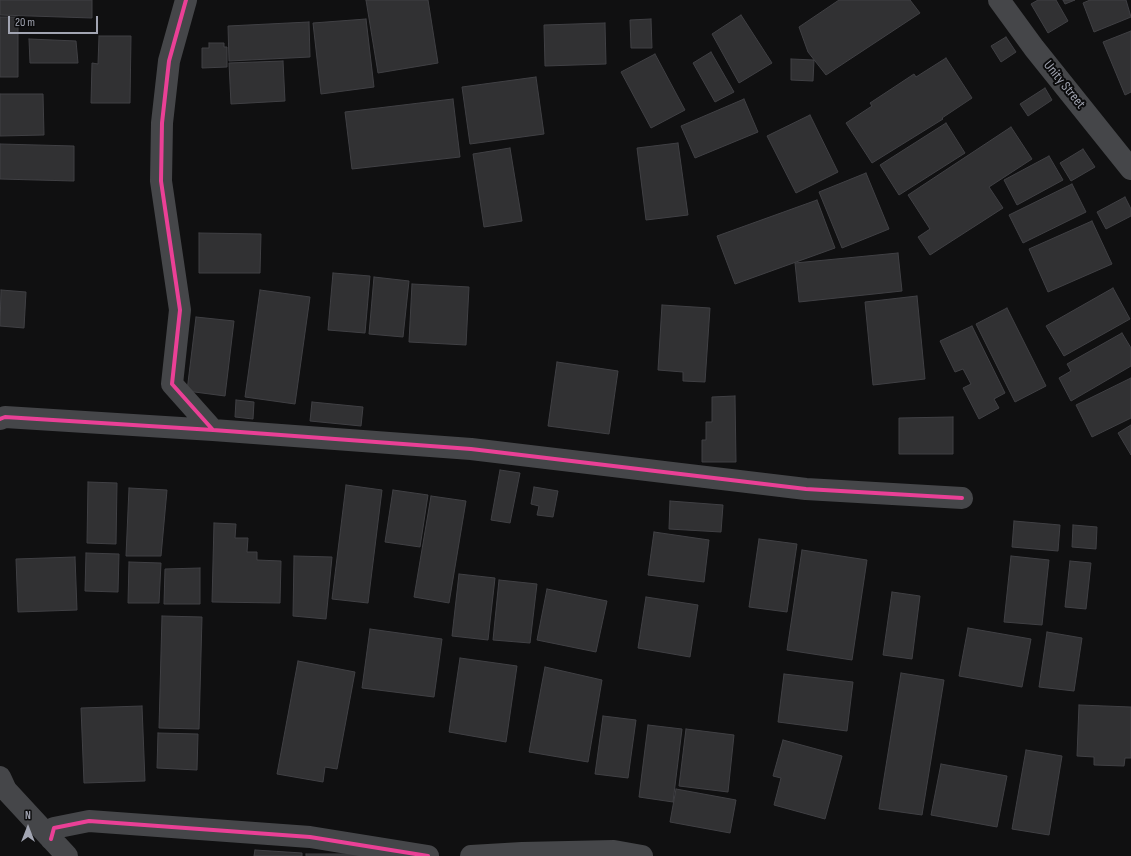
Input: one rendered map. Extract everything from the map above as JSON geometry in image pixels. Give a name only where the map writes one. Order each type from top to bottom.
[{"type":"street","points":[[186,0],[169,61],[162,123],[161,181],[180,310],[172,384],[213,430]]},
{"type":"street","name":"Unity Street","points":[[999,0],[1034,48],[1131,168]]},
{"type":"street","points":[[0,419],[5,417],[213,430],[471,449],[806,489],[962,498]]},
{"type":"street","points":[[0,777],[6,790],[67,856]]},
{"type":"street","points":[[52,839],[54,828],[89,821],[310,837],[428,856]]},
{"type":"street","points":[[471,856],[522,853],[614,851],[642,856]]},
{"type":"building","points":[[0,0],[92,0],[92,18],[0,15]]},
{"type":"building","points":[[366,0],[428,0],[438,63],[378,73]]},
{"type":"building","points":[[839,0],[910,0],[920,13],[826,75],[808,52],[799,27]]},
{"type":"building","points":[[1038,0],[1056,0],[1068,21],[1048,33],[1031,4]]},
{"type":"building","points":[[1063,0],[1075,0],[1065,4]]},
{"type":"building","points":[[1090,0],[1126,0],[1131,17],[1094,32],[1083,3]]},
{"type":"building","points":[[741,15],[772,63],[739,83],[712,34]]},
{"type":"building","points":[[0,17],[18,17],[18,77],[0,77]]},
{"type":"building","points":[[366,19],[374,87],[321,94],[313,23]]},
{"type":"building","points":[[651,19],[652,48],[631,48],[630,20]]},
{"type":"building","points":[[309,22],[310,57],[229,61],[228,26]]},
{"type":"building","points":[[605,23],[606,64],[545,66],[544,25]]},
{"type":"building","points":[[1131,31],[1131,92],[1125,95],[1103,42]]},
{"type":"building","points":[[99,36],[131,36],[130,103],[91,103],[92,63],[98,64]]},
{"type":"building","points":[[1006,37],[1016,52],[1001,62],[991,46]]},
{"type":"building","points":[[29,39],[76,41],[78,63],[30,63]]},
{"type":"building","points":[[209,43],[224,43],[224,47],[227,47],[227,67],[202,68],[202,48],[209,48]]},
{"type":"building","points":[[711,52],[734,92],[715,102],[693,63]]},
{"type":"building","points":[[655,54],[685,110],[651,128],[621,72]]},
{"type":"building","points":[[946,58],[972,98],[942,118],[943,119],[872,163],[846,123],[872,106],[870,103],[914,74],[916,77]]},
{"type":"building","points":[[791,59],[814,60],[813,81],[791,80]]},
{"type":"building","points":[[283,61],[285,101],[231,104],[229,63]]},
{"type":"building","points":[[536,77],[544,134],[470,144],[462,87]]},
{"type":"building","points":[[1045,88],[1052,100],[1028,116],[1020,104]]},
{"type":"building","points":[[0,94],[43,94],[44,135],[0,136]]},
{"type":"building","points":[[453,99],[460,157],[352,169],[345,112]]},
{"type":"building","points":[[744,99],[758,132],[695,158],[681,126]]},
{"type":"building","points":[[810,115],[838,172],[796,193],[767,136]]},
{"type":"building","points":[[946,123],[965,153],[899,195],[880,165]]},
{"type":"building","points":[[1011,127],[1032,159],[989,187],[1003,208],[930,255],[918,237],[930,229],[908,195]]},
{"type":"building","points":[[678,143],[688,215],[646,220],[637,148]]},
{"type":"building","points":[[0,144],[74,146],[74,181],[0,179]]},
{"type":"building","points":[[510,148],[522,221],[484,227],[473,154]]},
{"type":"building","points":[[1083,149],[1095,167],[1071,181],[1060,163]]},
{"type":"building","points":[[1049,156],[1063,180],[1017,205],[1004,180]]},
{"type":"building","points":[[866,173],[889,229],[842,248],[819,192]]},
{"type":"building","points":[[1072,184],[1086,212],[1023,243],[1009,215]]},
{"type":"building","points":[[1125,197],[1131,209],[1131,216],[1106,229],[1097,212]]},
{"type":"building","points":[[817,200],[835,248],[735,284],[717,236]]},
{"type":"building","points":[[1092,221],[1112,264],[1048,292],[1029,249]]},
{"type":"building","points":[[199,233],[261,234],[260,273],[199,273]]},
{"type":"building","points":[[898,253],[902,291],[799,302],[795,263]]},
{"type":"building","points":[[333,273],[370,276],[365,333],[328,330]]},
{"type":"building","points":[[374,277],[409,281],[403,337],[369,334]]},
{"type":"building","points":[[412,284],[469,287],[466,345],[409,342]]},
{"type":"building","points":[[1113,288],[1130,319],[1064,356],[1046,326]]},
{"type":"building","points":[[1,290],[26,292],[24,328],[0,326]]},
{"type":"building","points":[[260,290],[310,297],[295,404],[245,397]]},
{"type":"building","points":[[917,296],[925,379],[873,385],[865,302]]},
{"type":"building","points":[[662,305],[710,308],[705,382],[683,381],[683,372],[658,370]]},
{"type":"building","points":[[1007,308],[1046,386],[1015,402],[976,324]]},
{"type":"building","points":[[196,317],[234,321],[225,396],[187,391]]},
{"type":"building","points":[[972,326],[1005,393],[994,399],[999,408],[979,419],[963,388],[971,384],[963,369],[955,372],[940,341]]},
{"type":"building","points":[[1122,333],[1131,348],[1131,366],[1071,401],[1059,378],[1071,371],[1067,364]]},
{"type":"building","points":[[557,362],[618,371],[609,434],[548,426]]},
{"type":"building","points":[[1131,378],[1131,418],[1092,437],[1076,405]]},
{"type":"building","points":[[735,396],[736,462],[702,462],[702,440],[706,440],[706,422],[712,422],[712,397]]},
{"type":"building","points":[[236,400],[254,402],[253,419],[235,417]]},
{"type":"building","points":[[312,402],[363,407],[361,426],[310,421]]},
{"type":"building","points":[[953,417],[953,454],[899,454],[899,418]]},
{"type":"building","points":[[1131,425],[1131,455],[1118,433]]},
{"type":"building","points":[[500,470],[520,473],[510,523],[491,520]]},
{"type":"building","points":[[88,482],[117,483],[116,544],[87,543]]},
{"type":"building","points":[[346,485],[382,490],[368,603],[332,599]]},
{"type":"building","points":[[534,487],[558,491],[553,517],[537,515],[539,506],[531,504]]},
{"type":"building","points":[[129,488],[167,490],[161,556],[126,556]]},
{"type":"building","points":[[393,490],[428,495],[420,547],[385,542]]},
{"type":"building","points":[[431,496],[466,501],[449,603],[414,597]]},
{"type":"building","points":[[670,501],[723,505],[721,532],[669,529]]},
{"type":"building","points":[[1014,521],[1060,525],[1058,551],[1012,547]]},
{"type":"building","points":[[214,523],[236,524],[235,538],[248,538],[247,552],[257,552],[257,560],[281,561],[280,603],[212,602]]},
{"type":"building","points":[[1073,525],[1097,527],[1096,549],[1072,547]]},
{"type":"building","points":[[654,532],[709,540],[704,582],[648,575]]},
{"type":"building","points":[[759,539],[797,544],[787,612],[749,607]]},
{"type":"building","points":[[802,550],[867,560],[852,660],[787,650]]},
{"type":"building","points":[[86,553],[119,554],[118,592],[85,591]]},
{"type":"building","points":[[294,556],[332,557],[326,619],[293,616]]},
{"type":"building","points":[[1011,556],[1049,560],[1042,625],[1004,622]]},
{"type":"building","points":[[75,557],[77,610],[18,612],[16,559]]},
{"type":"building","points":[[1070,561],[1091,563],[1086,609],[1065,607]]},
{"type":"building","points":[[129,562],[161,563],[159,603],[128,603]]},
{"type":"building","points":[[200,568],[200,604],[164,604],[165,569]]},
{"type":"building","points":[[459,574],[495,578],[488,640],[452,636]]},
{"type":"building","points":[[499,580],[537,584],[530,643],[493,640]]},
{"type":"building","points":[[547,589],[607,601],[596,652],[537,640]]},
{"type":"building","points":[[892,592],[920,596],[912,659],[883,655]]},
{"type":"building","points":[[646,597],[698,605],[690,657],[638,648]]},
{"type":"building","points":[[162,616],[202,617],[199,729],[159,728]]},
{"type":"building","points":[[968,628],[1031,639],[1022,687],[959,676]]},
{"type":"building","points":[[370,629],[442,639],[434,697],[362,688]]},
{"type":"building","points":[[1047,632],[1082,638],[1074,691],[1039,687]]},
{"type":"building","points":[[460,658],[517,666],[506,742],[449,732]]},
{"type":"building","points":[[298,661],[355,672],[337,769],[325,767],[323,782],[277,774]]},
{"type":"building","points":[[545,667],[602,680],[588,762],[529,752]]},
{"type":"building","points":[[901,673],[944,680],[922,815],[879,809]]},
{"type":"building","points":[[784,674],[853,682],[847,731],[778,722]]},
{"type":"building","points":[[1079,705],[1131,707],[1131,758],[1125,758],[1124,766],[1094,765],[1094,757],[1077,756]]},
{"type":"building","points":[[142,706],[145,781],[84,783],[81,708]]},
{"type":"building","points":[[603,716],[636,720],[628,778],[595,774]]},
{"type":"building","points":[[648,725],[682,729],[673,802],[639,797]]},
{"type":"building","points":[[686,729],[734,735],[728,792],[679,786]]},
{"type":"building","points":[[158,733],[198,734],[197,770],[157,768]]},
{"type":"building","points":[[783,740],[842,756],[825,819],[774,805],[781,778],[773,776]]},
{"type":"building","points":[[1026,750],[1062,756],[1049,835],[1012,829]]},
{"type":"building","points":[[941,764],[1007,776],[997,827],[931,815]]},
{"type":"building","points":[[676,789],[736,800],[730,833],[670,822]]},
{"type":"building","points":[[255,850],[302,853],[302,856],[254,856]]},
{"type":"building","points":[[306,854],[368,854],[368,856],[306,856]]},
{"type":"cycle path","points":[[186,0],[169,61],[162,123],[161,181],[180,310],[172,384],[213,430]]},
{"type":"cycle path","points":[[0,419],[5,417],[213,430],[471,449],[806,489],[962,498]]},
{"type":"cycle path","points":[[51,839],[54,828],[89,821],[310,837],[428,856]]}]
